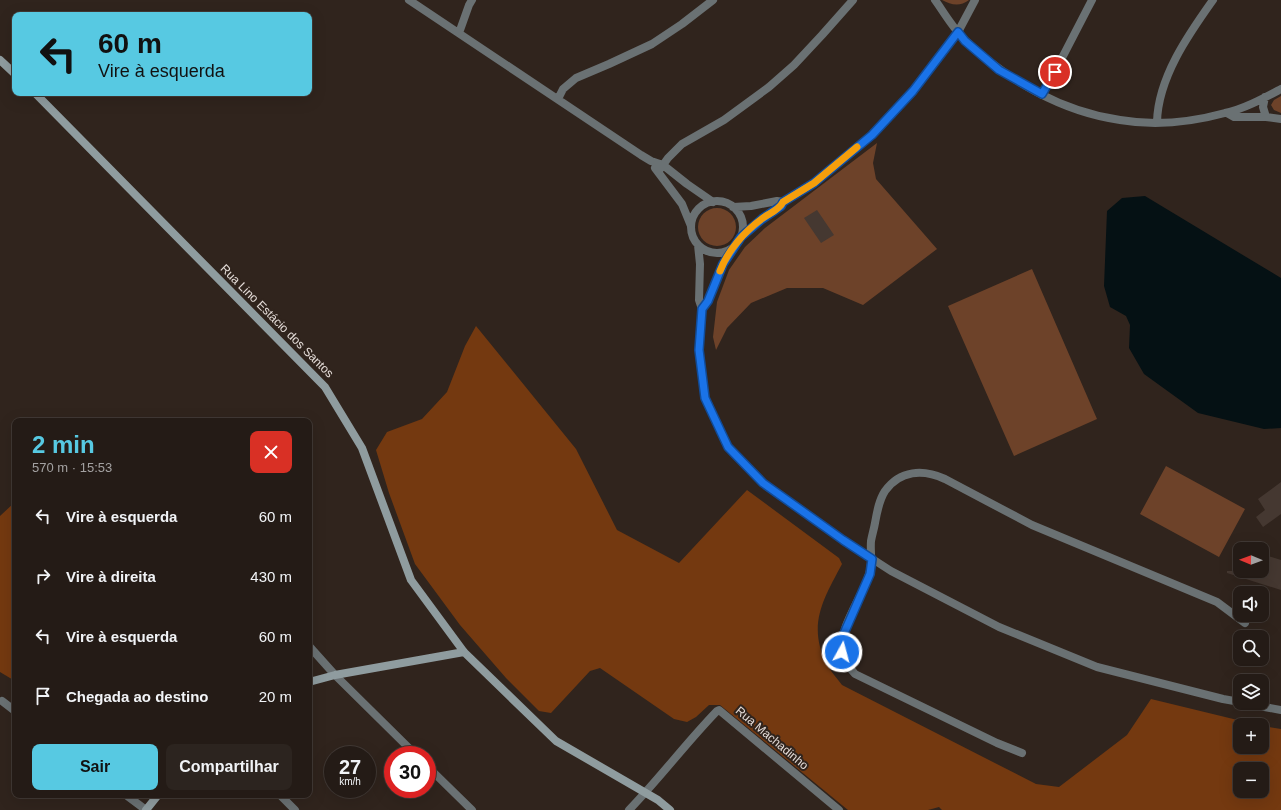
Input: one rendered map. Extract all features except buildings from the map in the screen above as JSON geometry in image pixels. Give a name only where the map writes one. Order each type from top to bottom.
[{"type":"main road","points":[[0,60],[12,71]]},
{"type":"main road","name":"Rua Lino Estácio dos Santos","points":[[38,96],[325,386],[362,448],[411,580],[464,652],[556,741],[658,800],[670,810]]},
{"type":"main road","points":[[312,681],[335,675],[464,652]]},
{"type":"main road","points":[[146,810],[156,798]]},
{"type":"street","points":[[409,0],[650,161],[682,204],[691,227],[692,234],[698,245],[700,264],[699,300],[702,309],[699,350],[705,398],[728,447],[763,483],[843,540],[891,571],[999,628],[1097,666],[1233,701]]},
{"type":"street","points":[[459,33],[472,0]]},
{"type":"street","points":[[558,99],[563,89],[576,78],[652,44],[682,24],[713,0]]},
{"type":"street","points":[[658,172],[663,164],[682,144],[724,120],[769,87],[794,65],[852,0]]},
{"type":"street","points":[[935,0],[965,41],[999,70],[1042,94],[1080,112],[1121,121],[1157,122],[1192,120],[1227,113],[1281,89]]},
{"type":"street","points":[[702,309],[708,301],[723,264],[741,237],[762,219],[781,206],[783,202],[814,183],[872,135],[913,91],[958,32],[975,0]]},
{"type":"street","points":[[1042,94],[1092,0]]},
{"type":"street","points":[[1157,122],[1157,110],[1164,82],[1191,32],[1213,0]]},
{"type":"street","points":[[1265,97],[1263,107],[1266,116]]},
{"type":"street","points":[[1227,113],[1234,117],[1266,116],[1281,119]]},
{"type":"street","points":[[650,161],[663,164],[686,184],[713,202]]},
{"type":"street","points":[[733,207],[751,206],[777,201],[783,202]]},
{"type":"street","points":[[691,227],[695,213],[706,204],[713,202],[727,203],[733,207],[741,217],[743,224],[741,237]]},
{"type":"street","points":[[698,245],[703,249],[715,253],[728,251],[733,248]]},
{"type":"street","points":[[1022,753],[997,743],[855,674],[847,664],[842,652],[842,638],[870,574],[872,559],[871,541],[879,503],[885,491],[894,481],[906,475],[919,472],[932,473],[1032,524],[1217,602],[1244,623]]},
{"type":"street","points":[[312,649],[335,675],[407,746]]},
{"type":"street","points":[[2,701],[12,709]]},
{"type":"street","points":[[1269,708],[1281,710]]},
{"type":"street","name":"Rua Machadinho","points":[[646,793],[692,736],[719,710],[839,810]]},
{"type":"street","points":[[436,775],[472,810]]},
{"type":"street","points":[[629,810],[646,793]]},
{"type":"street","points":[[130,798],[146,810]]},
{"type":"street","points":[[283,798],[295,810]]},
{"type":"shaded area","points":[[942,0],[969,0],[962,4],[956,4]]},
{"type":"shaded area","points":[[1281,96],[1281,113],[1274,110],[1271,105],[1274,100]]},
{"type":"shaded area","points":[[877,143],[873,163],[876,179],[937,249],[863,305],[823,288],[787,288],[751,303],[727,328],[716,350],[713,337],[717,302],[729,270],[745,247],[765,228]]},
{"type":"shaded area","points":[[1145,196],[1281,278],[1281,428],[1264,429],[1198,413],[1144,374],[1129,348],[1130,325],[1126,316],[1110,307],[1104,286],[1107,211],[1122,198]]},
{"type":"shaded area","points":[[713,208],[721,208],[731,213],[735,220],[735,234],[731,241],[721,246],[713,246],[703,241],[701,238],[698,231],[698,223],[703,213],[706,211]]},
{"type":"shaded area","points":[[1032,269],[1097,419],[1014,456],[948,306]]},
{"type":"shaded area","points":[[476,326],[576,449],[617,530],[679,563],[747,490],[839,558],[842,564],[829,589],[820,613],[818,637],[821,651],[827,665],[842,685],[1036,784],[1059,787],[1127,735],[1151,699],[1233,719],[1233,754],[1269,754],[1269,727],[1281,729],[1281,810],[942,810],[939,807],[928,810],[848,810],[720,705],[709,705],[696,717],[687,722],[674,719],[600,668],[590,671],[551,713],[539,711],[506,678],[460,625],[415,564],[389,493],[376,450],[387,432],[422,419],[447,392],[465,346]]},
{"type":"shaded area","points":[[1166,466],[1245,509],[1219,557],[1140,514]]},
{"type":"shaded area","points":[[12,505],[12,679],[0,672],[0,516]]},
{"type":"slow traffic","points":[[720,271],[741,237],[762,219],[781,206],[783,202],[814,183],[857,147]]},
{"type":"route","points":[[842,652],[842,638],[870,574],[872,559],[763,483],[728,447],[705,398],[699,350],[702,309],[708,301],[723,264],[741,237],[762,219],[781,206],[783,202],[814,183],[872,135],[913,91],[958,32],[965,41],[999,70],[1042,94],[1055,72]]}]
